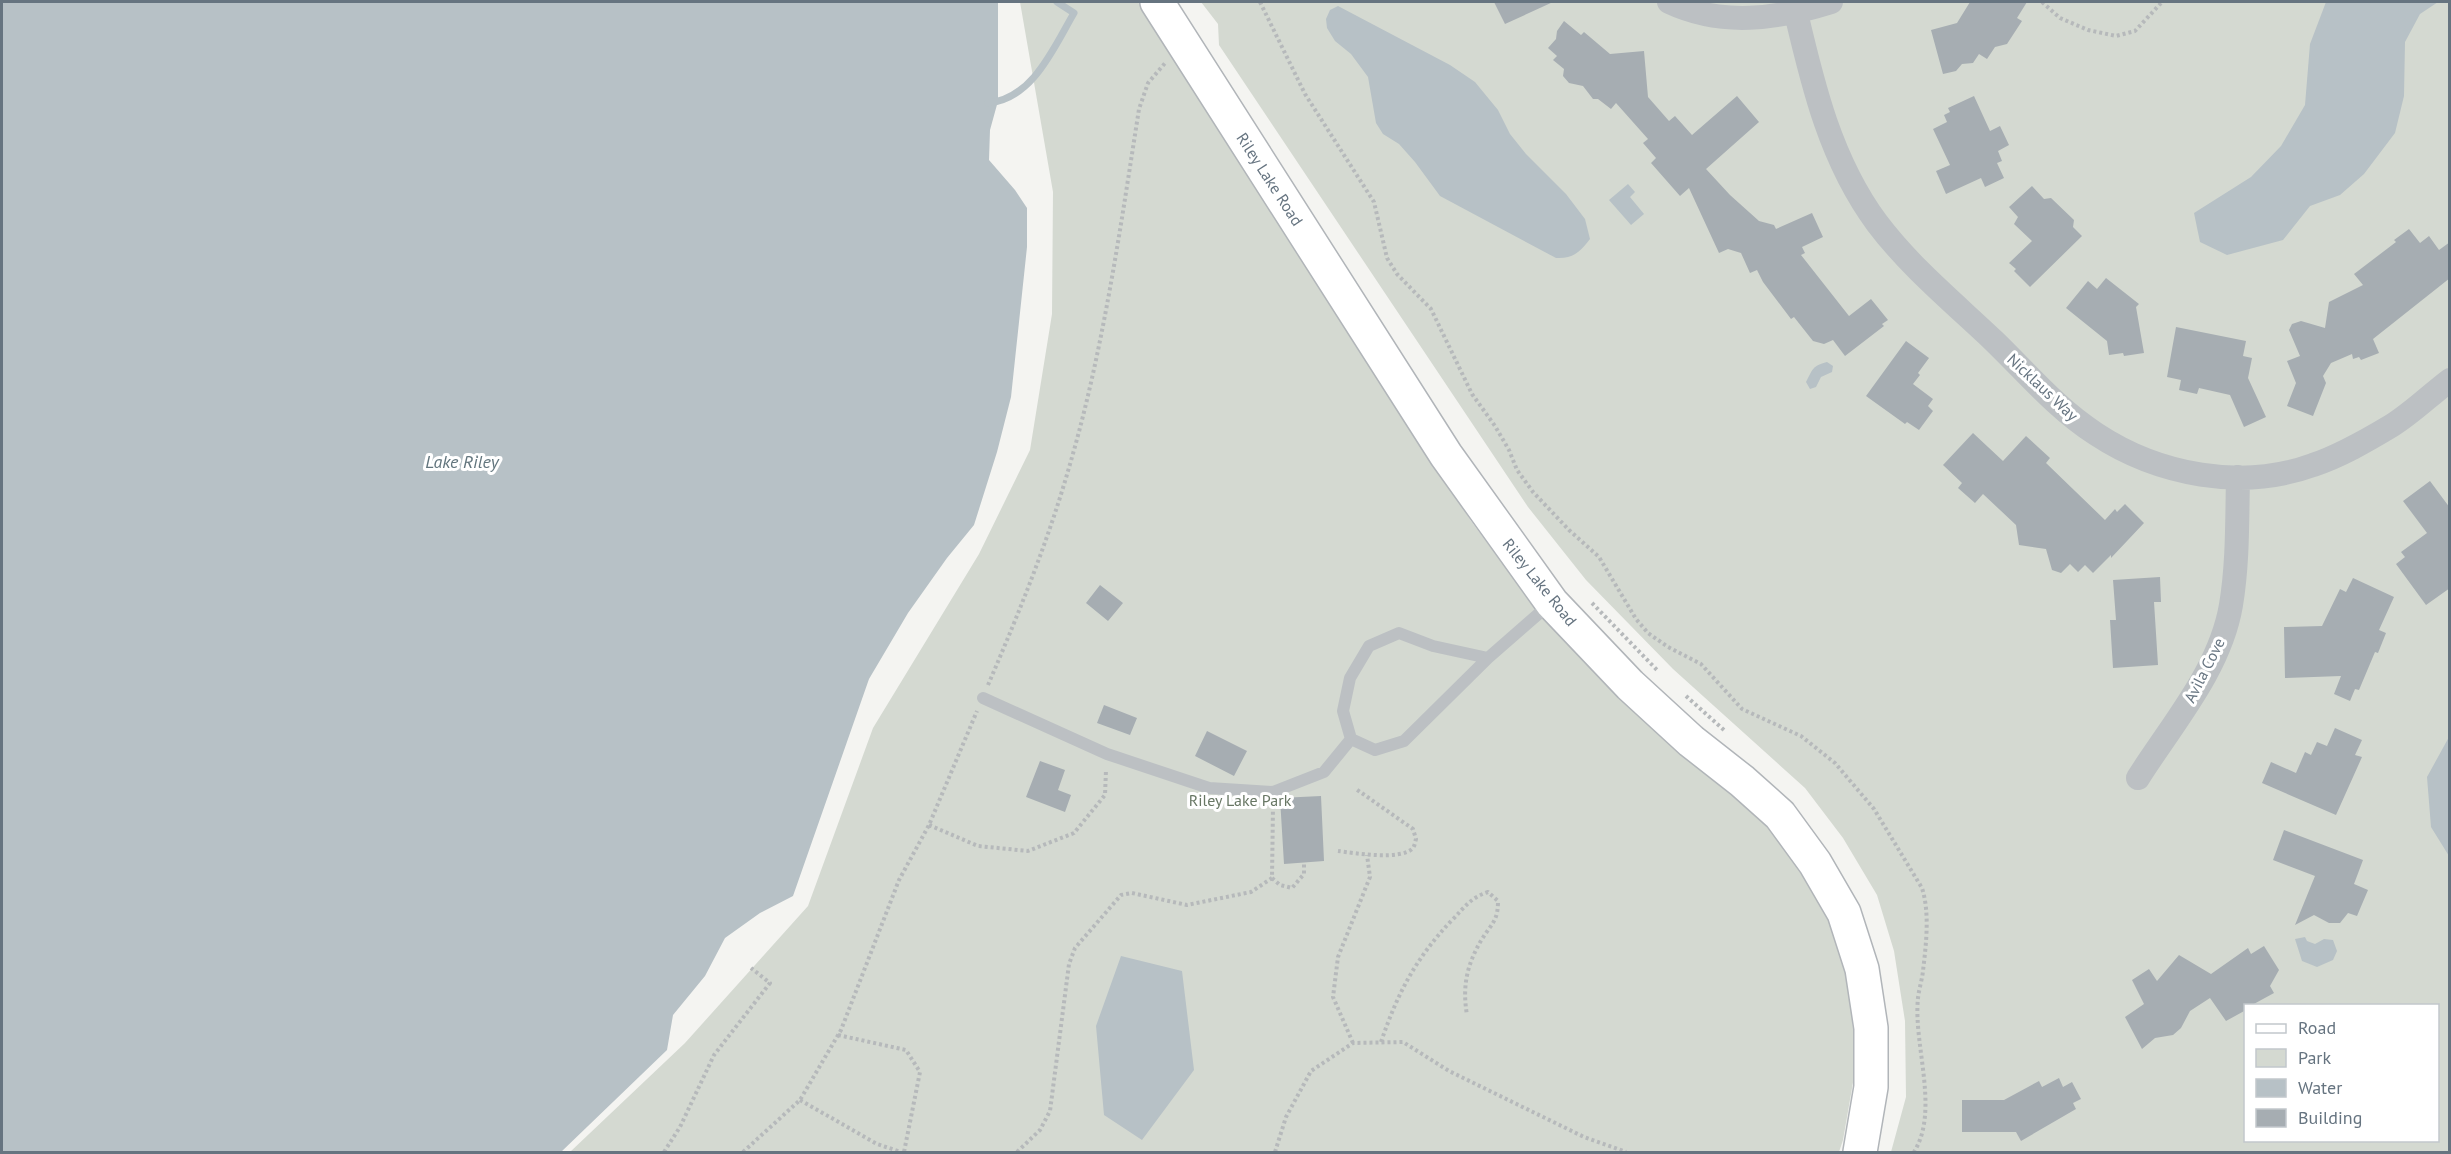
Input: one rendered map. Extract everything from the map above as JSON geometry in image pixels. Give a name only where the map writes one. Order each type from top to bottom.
[{"type":"street","name":"Riley Lake Road","points":[[1157,2],[1446,455],[1552,603],[1630,685],[1691,741],[1742,781],[1780,815],[1815,863],[1844,913],[1862,969],[1872,1028],[1871,1087],[1860,1152]]},
{"type":"street","points":[[1669,2],[1713,16],[1757,19],[1796,13],[1831,2]]},
{"type":"street","name":"Nicklaus Way","points":[[1796,13],[1811,80],[1827,131],[1849,178],[1876,222],[1912,263],[2059,406],[2096,434],[2134,455],[2177,471],[2238,477],[2268,476],[2312,466],[2349,449],[2393,424],[2450,380]]},
{"type":"street","name":"Avila Cove","points":[[2138,778],[2192,697],[2215,654],[2231,607],[2236,559],[2238,477]]},
{"type":"lane","points":[[1488,658],[1433,646],[1399,633],[1369,646],[1350,678],[1343,711],[1351,739],[1375,750],[1404,741],[1488,658],[1552,603]]},
{"type":"lane","points":[[982,698],[1107,754],[1209,788],[1273,792],[1324,772],[1351,739]]},
{"type":"path","points":[[1260,2],[1305,94],[1374,202],[1387,258],[1397,274],[1431,309],[1472,394],[1495,426],[1517,470],[1533,492],[1569,530],[1599,557],[1636,619],[1648,633],[1668,647],[1701,664],[1742,709],[1801,736],[1835,763],[1874,809],[1922,888],[1925,897],[1925,936],[1923,972],[1918,998],[1918,1029],[1925,1074],[1923,1125],[1920,1143],[1914,1152]]},
{"type":"path","points":[[2042,2],[2060,18],[2088,30],[2116,36],[2135,31],[2162,2]]},
{"type":"path","points":[[743,1152],[800,1100],[838,1035],[899,880],[929,825],[1017,617],[1068,472],[1098,351],[1140,109],[1148,83],[1164,64],[1187,49]]},
{"type":"path","points":[[1585,595],[1666,679]]},
{"type":"path","points":[[1682,693],[1731,735]]},
{"type":"path","points":[[929,825],[978,846],[1028,851],[1074,833],[1105,795],[1107,754]]},
{"type":"path","points":[[1338,851],[1366,855],[1402,854],[1413,848],[1416,839],[1413,829],[1356,789]]},
{"type":"path","points":[[1273,792],[1272,878],[1280,885],[1292,888],[1304,874],[1304,862]]},
{"type":"path","points":[[1353,1043],[1333,997],[1338,957],[1370,877],[1366,855]]},
{"type":"path","points":[[1017,1152],[1040,1130],[1050,1111],[1069,964],[1075,948],[1111,904],[1121,895],[1132,893],[1187,905],[1209,902],[1251,892],[1272,878]]},
{"type":"path","points":[[1381,1042],[1393,1008],[1422,954],[1474,897],[1488,892],[1498,902],[1498,916],[1482,940],[1467,970],[1464,996],[1467,1015]]},
{"type":"path","points":[[664,1152],[680,1127],[714,1055],[770,983],[751,968]]},
{"type":"path","points":[[800,1100],[877,1144],[903,1152],[920,1072],[906,1050],[838,1035]]},
{"type":"path","points":[[1275,1152],[1286,1117],[1311,1071],[1353,1043],[1381,1042],[1403,1042],[1449,1071],[1584,1137],[1626,1152]]},
{"type":"green space","name":"Riley Lake Park","points":[[1020,2],[1138,2],[1471,521],[1519,586],[1626,704],[1762,820],[1805,873],[1833,928],[1851,988],[1855,1071],[1839,1152],[570,1152],[685,1043],[808,906],[873,728],[979,554],[1030,450],[1052,314],[1053,192]]},
{"type":"green space","points":[[1201,2],[2449,2],[2449,1152],[1891,1152],[1906,1097],[1905,1021],[1894,951],[1877,895],[1843,838],[1805,788],[1673,669],[1586,580],[1528,507],[1219,45],[1218,24]]},
{"type":"water","name":"Lake Riley","points":[[2,2],[998,2],[998,101],[990,130],[989,160],[1027,208],[1027,247],[1011,397],[997,452],[974,525],[947,558],[908,613],[869,679],[793,896],[760,913],[725,938],[705,976],[673,1015],[667,1050],[561,1152],[2,1152]]},
{"type":"water","points":[[2326,2],[2438,2],[2420,14],[2405,42],[2404,96],[2395,133],[2364,174],[2340,195],[2310,206],[2283,240],[2227,255],[2200,242],[2194,213],[2251,177],[2281,146],[2305,105],[2310,44]]},
{"type":"water","points":[[1338,6],[1450,65],[1475,82],[1498,110],[1510,134],[1526,154],[1566,194],[1585,219],[1590,239],[1583,248],[1572,256],[1556,258],[1440,196],[1415,162],[1399,144],[1383,134],[1376,123],[1368,77],[1351,54],[1335,41],[1327,28],[1326,19],[1330,10]]},
{"type":"water","points":[[1628,184],[1635,192],[1630,197],[1644,214],[1631,225],[1609,200]]},
{"type":"water","points":[[1827,362],[1833,366],[1832,372],[1821,377],[1816,387],[1810,389],[1806,382],[1812,371],[1818,365]]},
{"type":"water","points":[[2449,737],[2449,856],[2431,827],[2427,777]]},
{"type":"water","points":[[2305,937],[2307,941],[2315,944],[2324,939],[2333,940],[2337,951],[2333,960],[2317,967],[2302,961],[2295,939]]},
{"type":"water","points":[[1121,956],[1182,971],[1194,1070],[1142,1140],[1104,1115],[1096,1026]]},
{"type":"building","points":[[1494,2],[1553,2],[1505,24]]},
{"type":"building","points":[[1970,2],[2027,2],[2017,18],[2022,21],[2007,44],[1995,47],[1987,59],[1979,54],[1973,63],[1962,64],[1956,71],[1943,74],[1931,30],[1957,23]]},
{"type":"building","points":[[1564,21],[1581,35],[1584,32],[1610,54],[1644,51],[1648,97],[1669,121],[1675,116],[1692,135],[1737,96],[1759,122],[1706,169],[1759,221],[1774,225],[1776,229],[1812,213],[1823,237],[1802,247],[1805,253],[1801,255],[1849,316],[1871,299],[1888,320],[1882,324],[1884,326],[1845,356],[1833,340],[1824,344],[1813,341],[1794,317],[1791,319],[1763,282],[1757,270],[1750,273],[1741,253],[1728,249],[1719,253],[1689,188],[1680,196],[1651,163],[1656,158],[1643,143],[1648,139],[1616,103],[1611,109],[1598,99],[1593,99],[1583,86],[1569,83],[1563,76],[1564,69],[1553,60],[1557,56],[1548,48],[1556,39],[1557,31]]},
{"type":"building","points":[[1974,96],[1990,131],[2000,126],[2009,145],[1998,151],[2002,161],[1997,163],[2004,178],[1985,187],[1981,178],[1946,194],[1936,171],[1950,165],[1933,129],[1947,122],[1944,115],[1950,112],[1948,108]]},
{"type":"building","points":[[2032,186],[2044,199],[2051,198],[2074,220],[2073,227],[2082,236],[2030,287],[2009,263],[2032,241],[2014,224],[2018,217],[2009,207]]},
{"type":"building","points":[[2409,229],[2420,243],[2429,236],[2439,250],[2450,242],[2450,278],[2373,339],[2379,353],[2361,360],[2359,357],[2353,359],[2352,354],[2331,363],[2323,376],[2326,383],[2313,416],[2287,406],[2296,383],[2287,361],[2300,356],[2289,330],[2292,324],[2301,321],[2325,328],[2329,302],[2363,285],[2354,274],[2396,242],[2394,240]]},
{"type":"building","points":[[2106,278],[2139,304],[2136,307],[2144,353],[2124,356],[2123,353],[2109,355],[2107,341],[2066,308],[2088,281],[2097,289]]},
{"type":"building","points":[[2176,327],[2246,341],[2243,356],[2252,358],[2248,378],[2266,417],[2244,427],[2230,395],[2199,388],[2197,394],[2179,390],[2181,380],[2167,377]]},
{"type":"building","points":[[1906,341],[1929,358],[1913,384],[1933,399],[1928,406],[1933,411],[1919,430],[1907,422],[1905,424],[1866,396]]},
{"type":"building","points":[[1973,433],[2003,461],[2026,436],[2050,458],[2046,463],[2105,520],[2115,509],[2117,512],[2125,504],[2144,523],[2111,558],[2111,555],[2093,573],[2085,565],[2078,572],[2070,564],[2061,573],[2052,570],[2046,549],[2019,545],[2016,525],[1983,494],[1975,503],[1958,488],[1962,483],[1943,465]]},
{"type":"building","points":[[2430,481],[2450,508],[2450,588],[2426,605],[2396,564],[2405,557],[2401,552],[2427,533],[2403,501]]},
{"type":"building","points":[[2160,577],[2161,602],[2154,602],[2158,665],[2113,668],[2110,620],[2116,620],[2113,580]]},
{"type":"building","points":[[2353,578],[2394,597],[2379,630],[2386,633],[2378,653],[2375,652],[2359,690],[2355,689],[2350,701],[2334,694],[2341,676],[2285,678],[2284,627],[2322,626],[2340,589],[2346,592]]},
{"type":"building","points":[[1100,585],[1123,603],[1108,621],[1086,603]]},
{"type":"building","points":[[1104,705],[1137,718],[1130,735],[1097,723]]},
{"type":"building","points":[[2335,728],[2362,740],[2355,755],[2362,757],[2336,815],[2262,783],[2271,762],[2296,773],[2305,752],[2311,755],[2317,742],[2327,746]]},
{"type":"building","points":[[1207,731],[1247,751],[1234,776],[1195,756]]},
{"type":"building","points":[[1040,761],[1065,770],[1058,790],[1071,795],[1065,812],[1026,797]]},
{"type":"building","points":[[1321,796],[1324,861],[1284,864],[1280,798]]},
{"type":"building","points":[[2284,830],[2363,860],[2354,884],[2368,890],[2357,916],[2348,913],[2340,923],[2329,923],[2314,915],[2295,925],[2315,876],[2273,860]]},
{"type":"building","points":[[2264,946],[2279,970],[2270,986],[2274,993],[2254,1004],[2244,1004],[2244,1011],[2226,1021],[2210,998],[2190,1011],[2181,1028],[2173,1035],[2155,1038],[2142,1049],[2125,1017],[2144,1004],[2132,980],[2149,969],[2157,981],[2179,955],[2211,974],[2248,948],[2251,954]]},
{"type":"building","points":[[2059,1078],[2063,1087],[2072,1082],[2081,1099],[2073,1103],[2076,1109],[2021,1141],[2016,1132],[1962,1132],[1962,1100],[2004,1100],[2039,1081],[2042,1087]]},
{"type":"waterway","points":[[988,103],[1018,92],[1030,82],[1050,55],[1074,13],[1057,2]]}]
